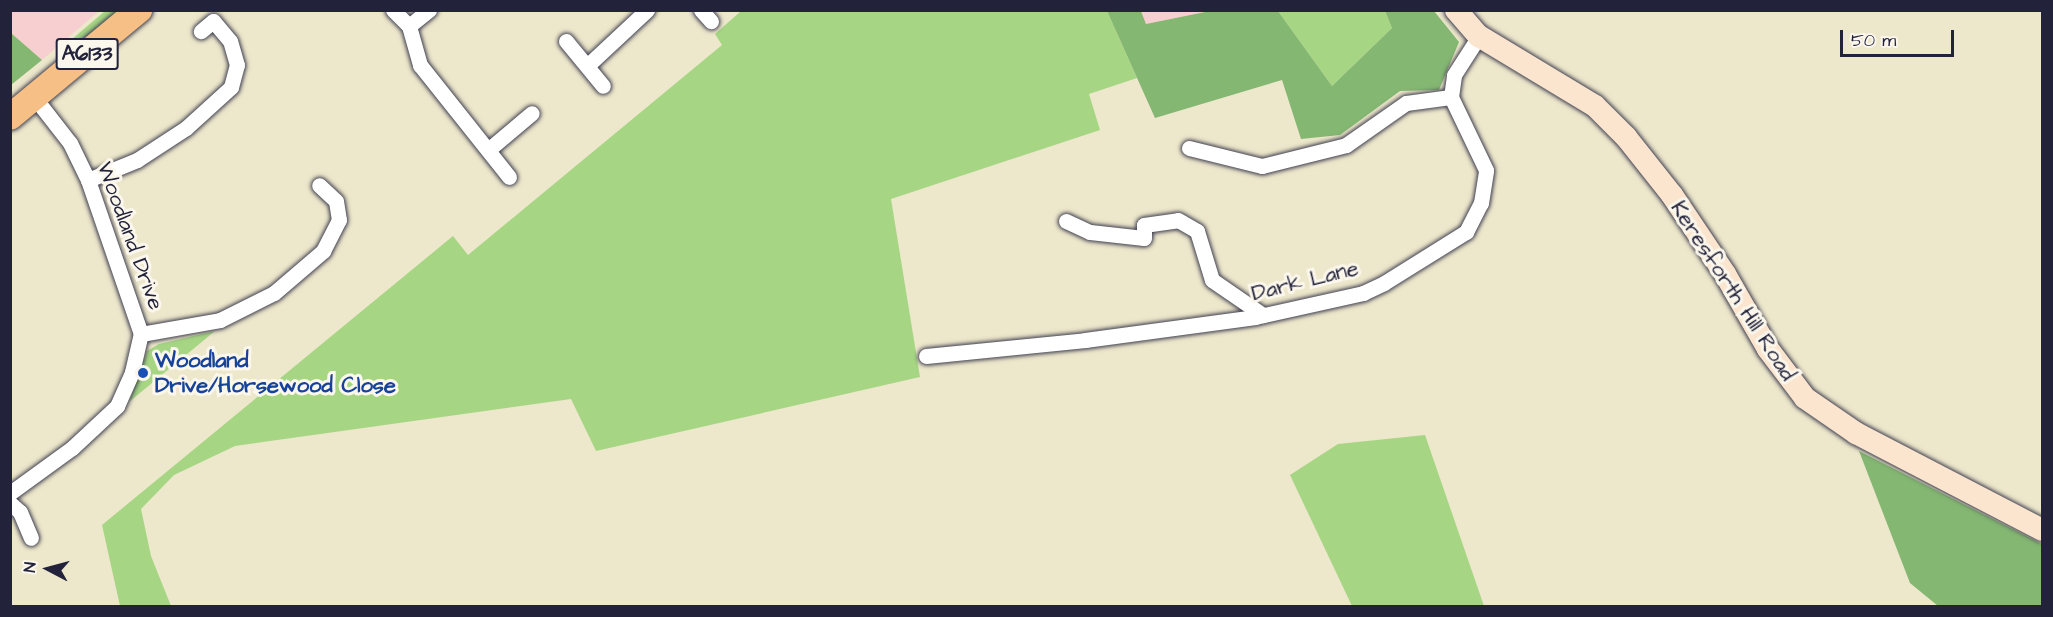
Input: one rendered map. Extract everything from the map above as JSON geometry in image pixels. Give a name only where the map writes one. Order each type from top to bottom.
[{"type":"highway","name":"A6133","points":[[10,117],[139,10]]},
{"type":"main road","name":"Keresforth Hill Road","points":[[1456,10],[1479,36],[1595,106],[1626,137],[1672,195],[1725,274],[1768,349],[1805,398],[1856,433],[2043,530]]},
{"type":"street","points":[[393,10],[409,27],[420,65],[509,177]]},
{"type":"street","points":[[409,27],[429,10]]},
{"type":"street","points":[[588,65],[647,10]]},
{"type":"street","points":[[88,180],[137,160],[176,134],[231,87],[237,64],[231,41],[213,21],[201,31]]},
{"type":"street","points":[[1189,148],[1262,166],[1346,145],[1406,103],[1451,97],[1454,75],[1479,36]]},
{"type":"street","points":[[566,41],[603,86]]},
{"type":"street","name":"Dark Lane","points":[[926,356],[1085,340],[1263,315],[1363,293],[1466,232],[1480,203],[1486,170],[1451,97]]},
{"type":"street","name":"Woodland Drive","points":[[10,493],[72,448],[117,406],[132,372],[141,334],[88,180],[70,143],[35,98]]},
{"type":"street","points":[[488,150],[532,113]]},
{"type":"street","points":[[141,334],[220,320],[274,292],[323,251],[339,220],[336,201],[320,185]]},
{"type":"street","points":[[1066,221],[1090,231],[1144,238],[1144,225],[1178,220],[1197,231],[1212,280],[1263,315]]},
{"type":"street","points":[[10,503],[20,512],[31,538]]},
{"type":"shaded area","points":[[11,11],[99,11],[42,60],[11,33]]},
{"type":"shaded area","points":[[1141,11],[1210,11],[1146,24]]},
{"type":"green space","points":[[105,11],[127,11],[69,58],[71,40]]},
{"type":"green space","points":[[741,11],[1107,11],[1137,78],[1089,94],[1100,130],[891,199],[920,377],[596,451],[571,399],[235,446],[174,475],[141,509],[151,556],[171,606],[120,606],[102,525],[453,236],[468,255],[722,45],[715,34]]},
{"type":"green space","points":[[1107,11],[1141,11],[1146,24],[1210,11],[1278,11],[1332,86],[1392,28],[1385,11],[1434,11],[1459,42],[1439,90],[1400,91],[1340,135],[1301,139],[1282,80],[1155,118]]},
{"type":"green space","points":[[1278,11],[1385,11],[1392,28],[1332,86]]},
{"type":"green space","points":[[11,33],[42,60],[11,85]]},
{"type":"green space","points":[[215,331],[129,402],[147,351],[159,344]]},
{"type":"green space","points":[[1425,435],[1484,606],[1352,606],[1290,475],[1338,444]]},
{"type":"green space","points":[[1859,451],[2042,544],[2042,606],[1938,606],[1910,583]]},
{"type":"place","name":"Woodland Drive/Horsewood Close","points":[[143,373]]}]
